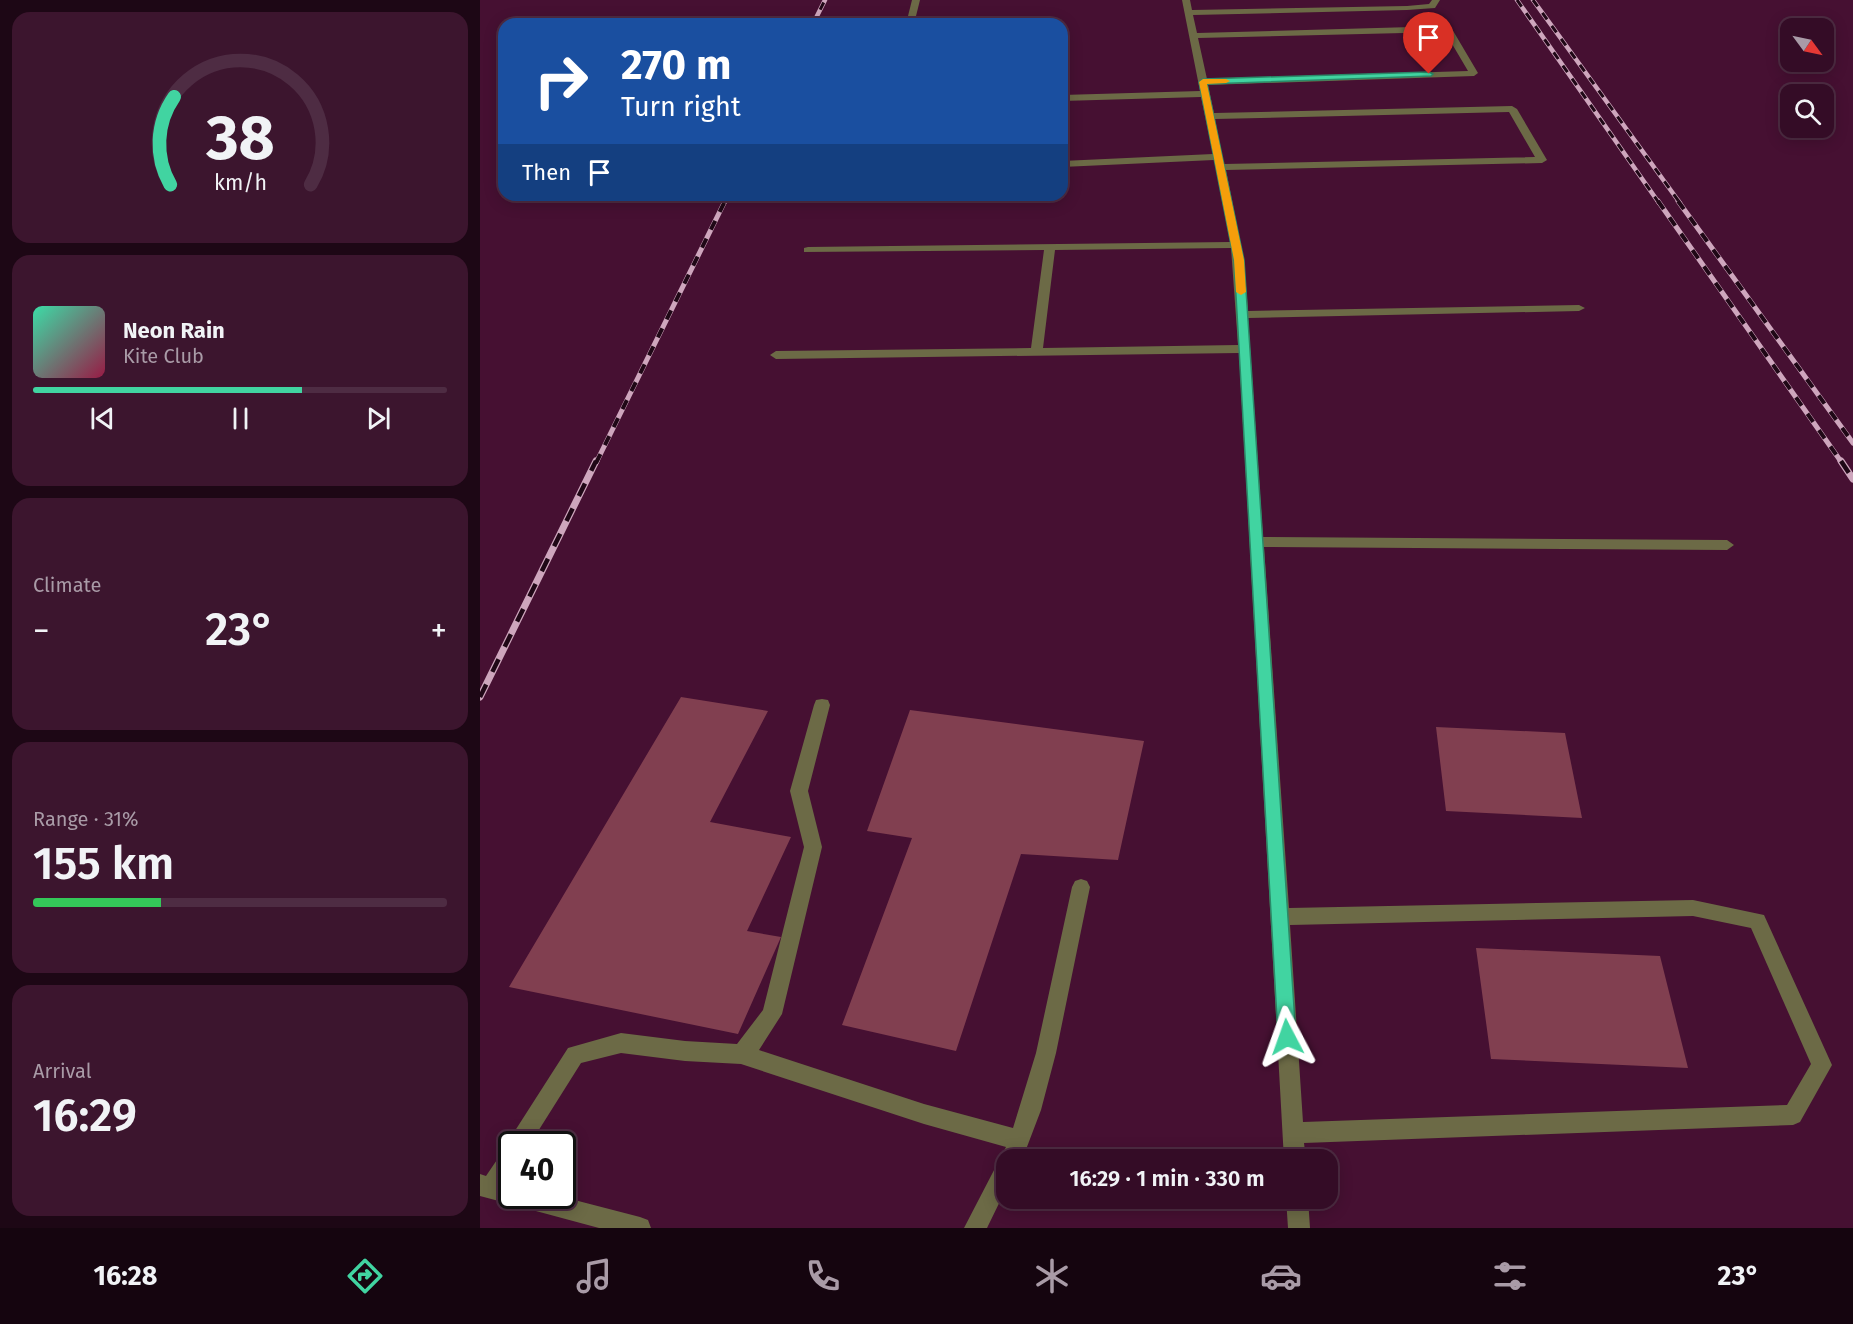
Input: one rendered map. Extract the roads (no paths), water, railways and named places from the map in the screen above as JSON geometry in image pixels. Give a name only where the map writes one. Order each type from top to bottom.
[{"type":"street","points":[[911,18],[916,0]]},
{"type":"street","points":[[1295,1149],[1243,315],[1236,245],[1187,7],[1407,8],[1432,6],[1436,0]]},
{"type":"street","points":[[1068,98],[1474,73],[1448,29],[1193,36]]},
{"type":"street","points":[[1068,164],[1542,160],[1512,108],[1210,116]]},
{"type":"street","points":[[808,250],[1236,245]]},
{"type":"street","points":[[1037,352],[1050,247]]},
{"type":"street","points":[[1243,315],[1579,308]]},
{"type":"street","points":[[776,355],[1245,349]]},
{"type":"street","points":[[1257,542],[1727,545]]},
{"type":"street","points":[[741,1054],[753,1042],[772,1014],[813,847],[799,791],[822,705]]},
{"type":"street","points":[[1015,1149],[1031,1110],[1046,1053],[1081,887]]},
{"type":"street","points":[[1280,917],[1693,908],[1757,921],[1822,1065],[1793,1114],[1294,1133]]},
{"type":"street","points":[[526,1131],[575,1055],[621,1043],[685,1051],[741,1054],[924,1114],[1012,1149]]},
{"type":"street","points":[[485,1186],[498,1171]]},
{"type":"street","points":[[975,1228],[996,1187]]},
{"type":"street","points":[[569,1209],[640,1228]]},
{"type":"street","points":[[1298,1209],[1299,1228]]},
{"type":"railway","points":[[816,18],[825,0]]},
{"type":"railway","points":[[1517,0],[1659,203]]},
{"type":"railway","points":[[1533,0],[1680,203]]},
{"type":"railway","points":[[596,463],[725,201]]},
{"type":"railway","points":[[1658,201],[1842,463]]},
{"type":"railway","points":[[1678,201],[1853,443]]},
{"type":"railway","points":[[480,697],[596,461]]},
{"type":"railway","points":[[1841,461],[1853,479]]}]
